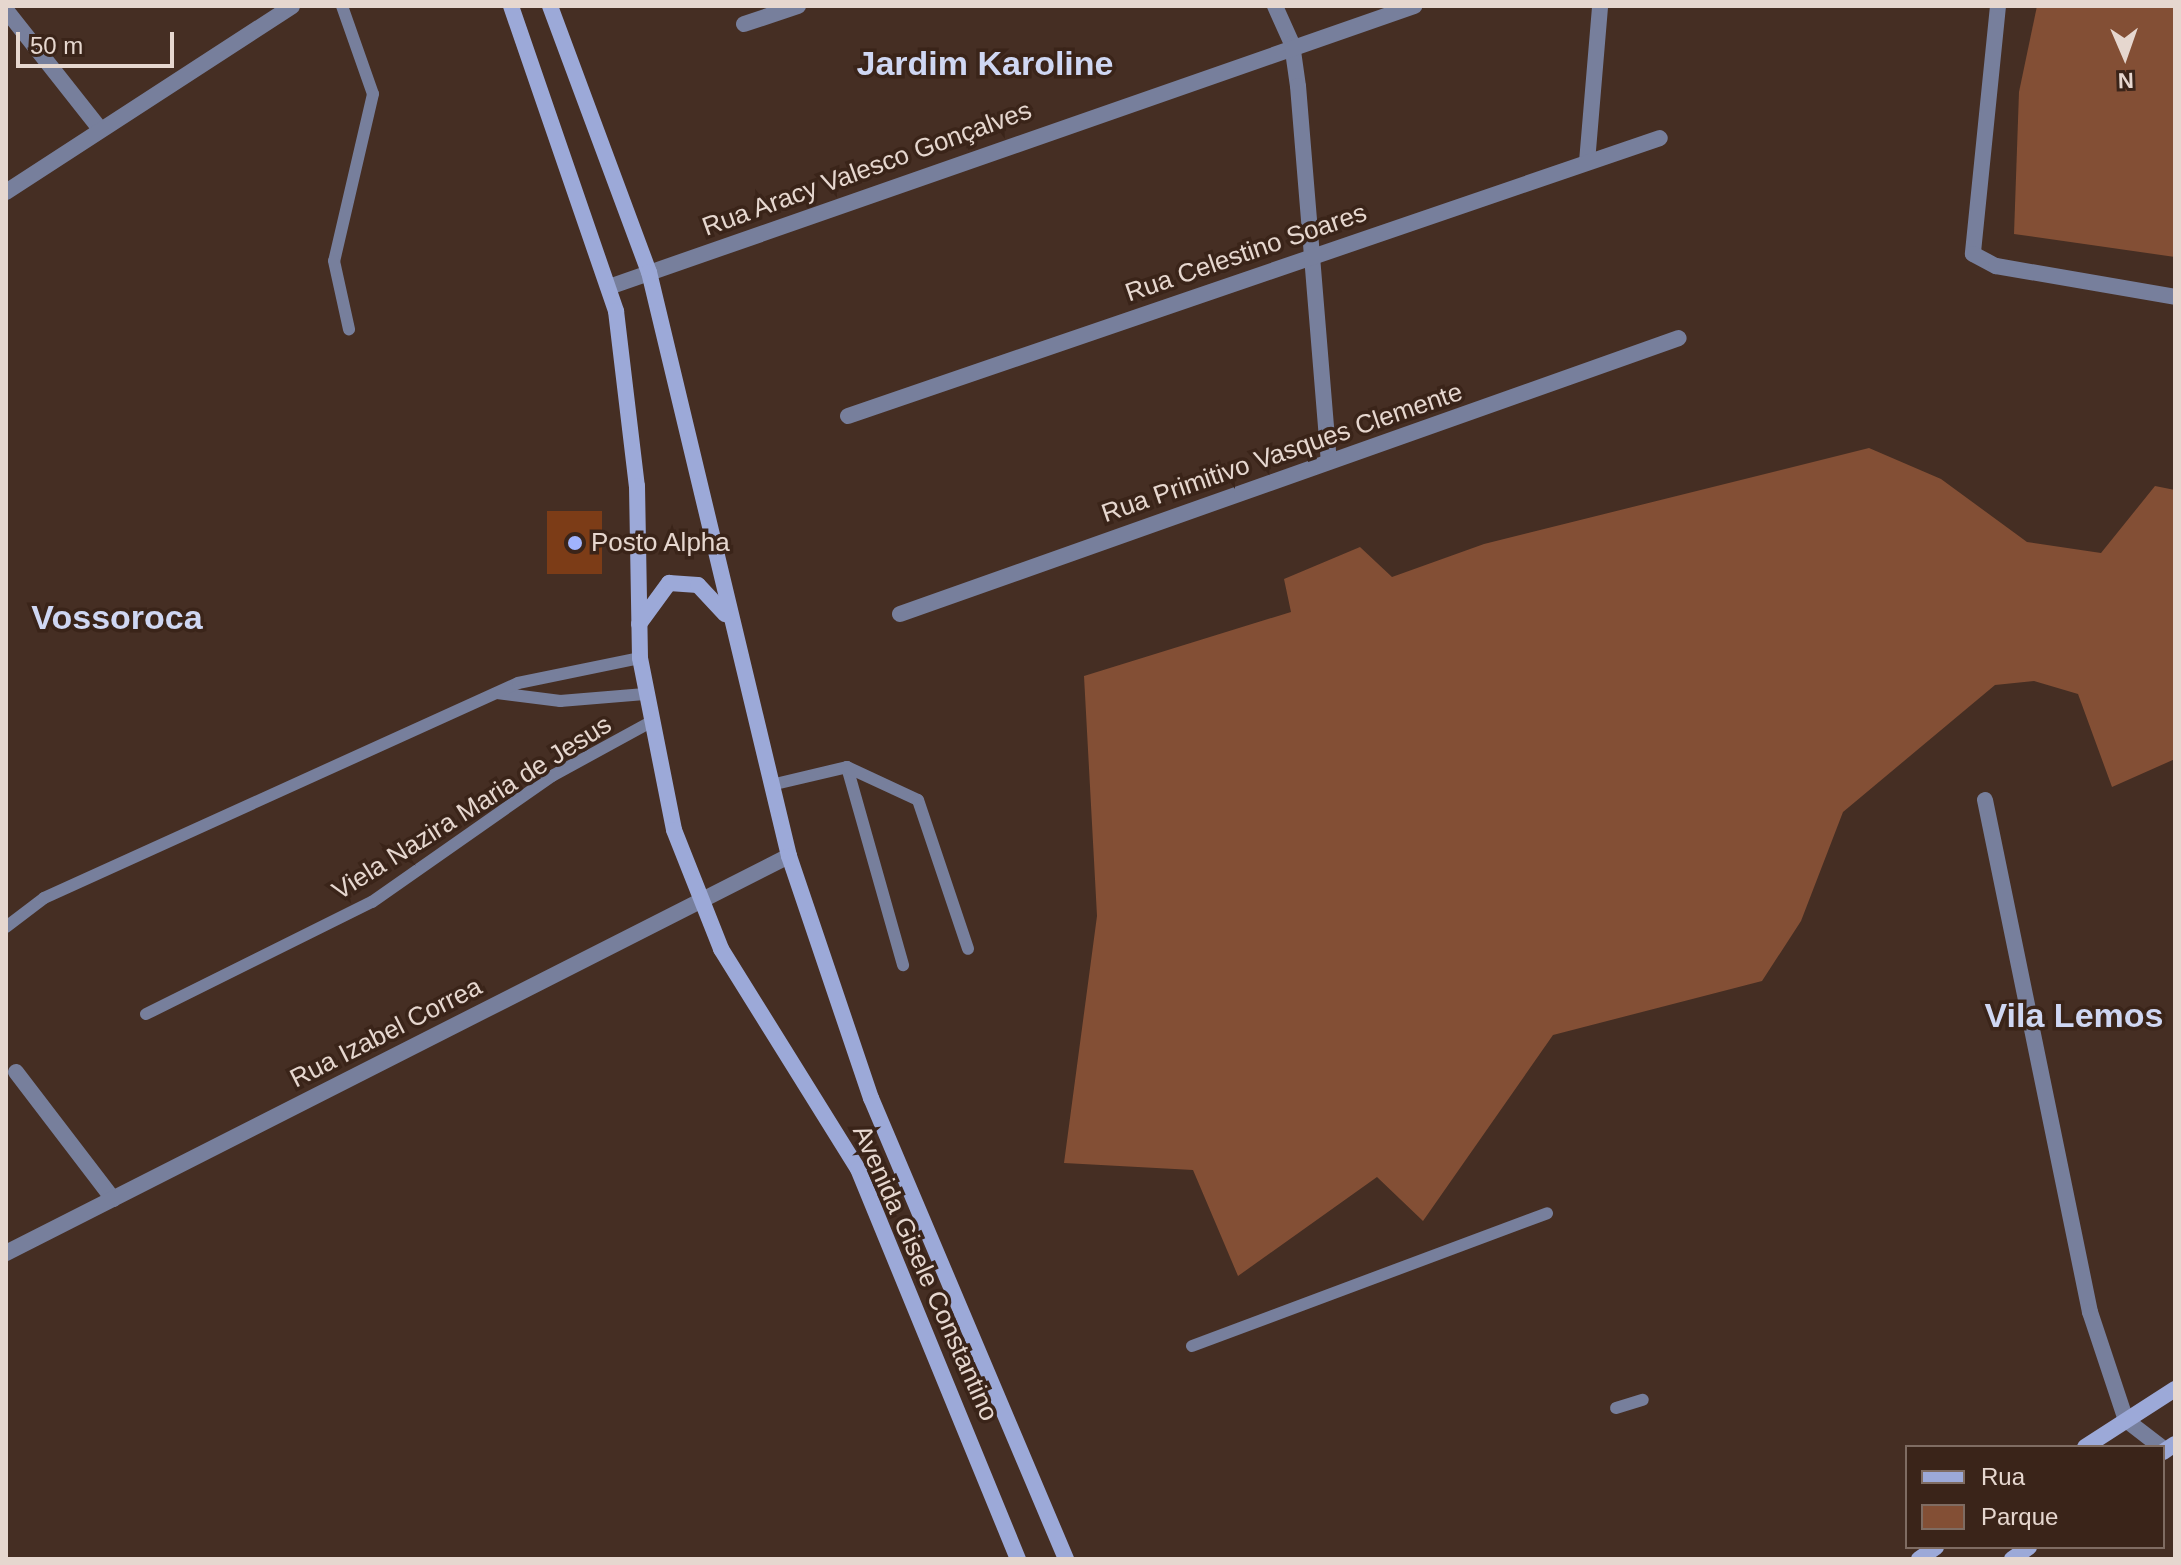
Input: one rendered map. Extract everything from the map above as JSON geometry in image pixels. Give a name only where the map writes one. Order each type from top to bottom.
[{"type":"main road","name":"Avenida Gisele Constantino","points":[[511,6],[609,287],[630,385],[640,658],[649,723],[699,900],[721,949],[858,1169],[1018,1559]]},
{"type":"main road","name":"Avenida Gisele Constantino","points":[[550,6],[649,272],[728,619],[789,856],[871,1098],[1066,1559]]},
{"type":"main road","points":[[638,627],[669,583],[698,585],[728,619]]},
{"type":"main road","points":[[2088,1445],[2175,1389]]},
{"type":"street","points":[[6,192],[292,6]]},
{"type":"street","points":[[744,24],[798,6]]},
{"type":"street","points":[[1275,6],[1292,44],[1316,254],[1329,461]]},
{"type":"street","name":"Rua Aracy Valesco Gonçalves","points":[[609,287],[1292,44],[1414,6]]},
{"type":"street","points":[[1587,162],[1600,6]]},
{"type":"street","points":[[1998,6],[1973,254],[1996,266],[2175,297]]},
{"type":"street","points":[[6,10],[100,129]]},
{"type":"street","name":"Rua Celestino Soares","points":[[848,416],[1660,138]]},
{"type":"street","name":"Rua Primitivo Vasques Clemente","points":[[900,614],[1679,338]]},
{"type":"street","points":[[1985,800],[2064,1196],[2126,1420],[2160,1445]]},
{"type":"street","name":"Rua Izabel Correa","points":[[6,1253],[789,856]]},
{"type":"street","points":[[16,1072],[113,1199]]},
{"type":"lane","points":[[342,6],[373,94],[334,261],[349,329]]},
{"type":"lane","points":[[6,927],[44,898],[497,693],[640,658]]},
{"type":"lane","points":[[497,693],[560,701],[645,694]]},
{"type":"lane","name":"Viela Nazira Maria de Jesus","points":[[146,1014],[372,902],[539,785],[649,723]]},
{"type":"lane","points":[[847,767],[903,965]]},
{"type":"lane","points":[[771,785],[847,767],[918,800],[927,813],[968,949]]},
{"type":"lane","points":[[1192,1346],[1547,1213]]},
{"type":"lane","points":[[1616,1408],[1643,1400]]},
{"type":"green space","points":[[2037,6],[2175,6],[2175,257],[2014,234],[2019,92]]},
{"type":"green space","points":[[1869,448],[1941,479],[2027,542],[2101,553],[2155,486],[2175,490],[2175,759],[2112,787],[2078,694],[2034,681],[1995,685],[1843,812],[1801,921],[1762,981],[1553,1035],[1423,1221],[1377,1177],[1238,1276],[1193,1170],[1064,1163],[1097,916],[1084,676],[1291,612],[1284,579],[1360,547],[1392,577],[1484,544]]},
{"type":"building","name":"Posto Alpha","points":[[547,511],[602,511],[602,574],[547,574]]},
{"type":"place","name":"Posto Alpha","points":[[575,543]]},
{"type":"district","name":"Jardim Karoline","points":[[985,64]]},
{"type":"district","name":"Vossoroca","points":[[117,618]]},
{"type":"district","name":"Vila Lemos","points":[[2074,1016]]}]
